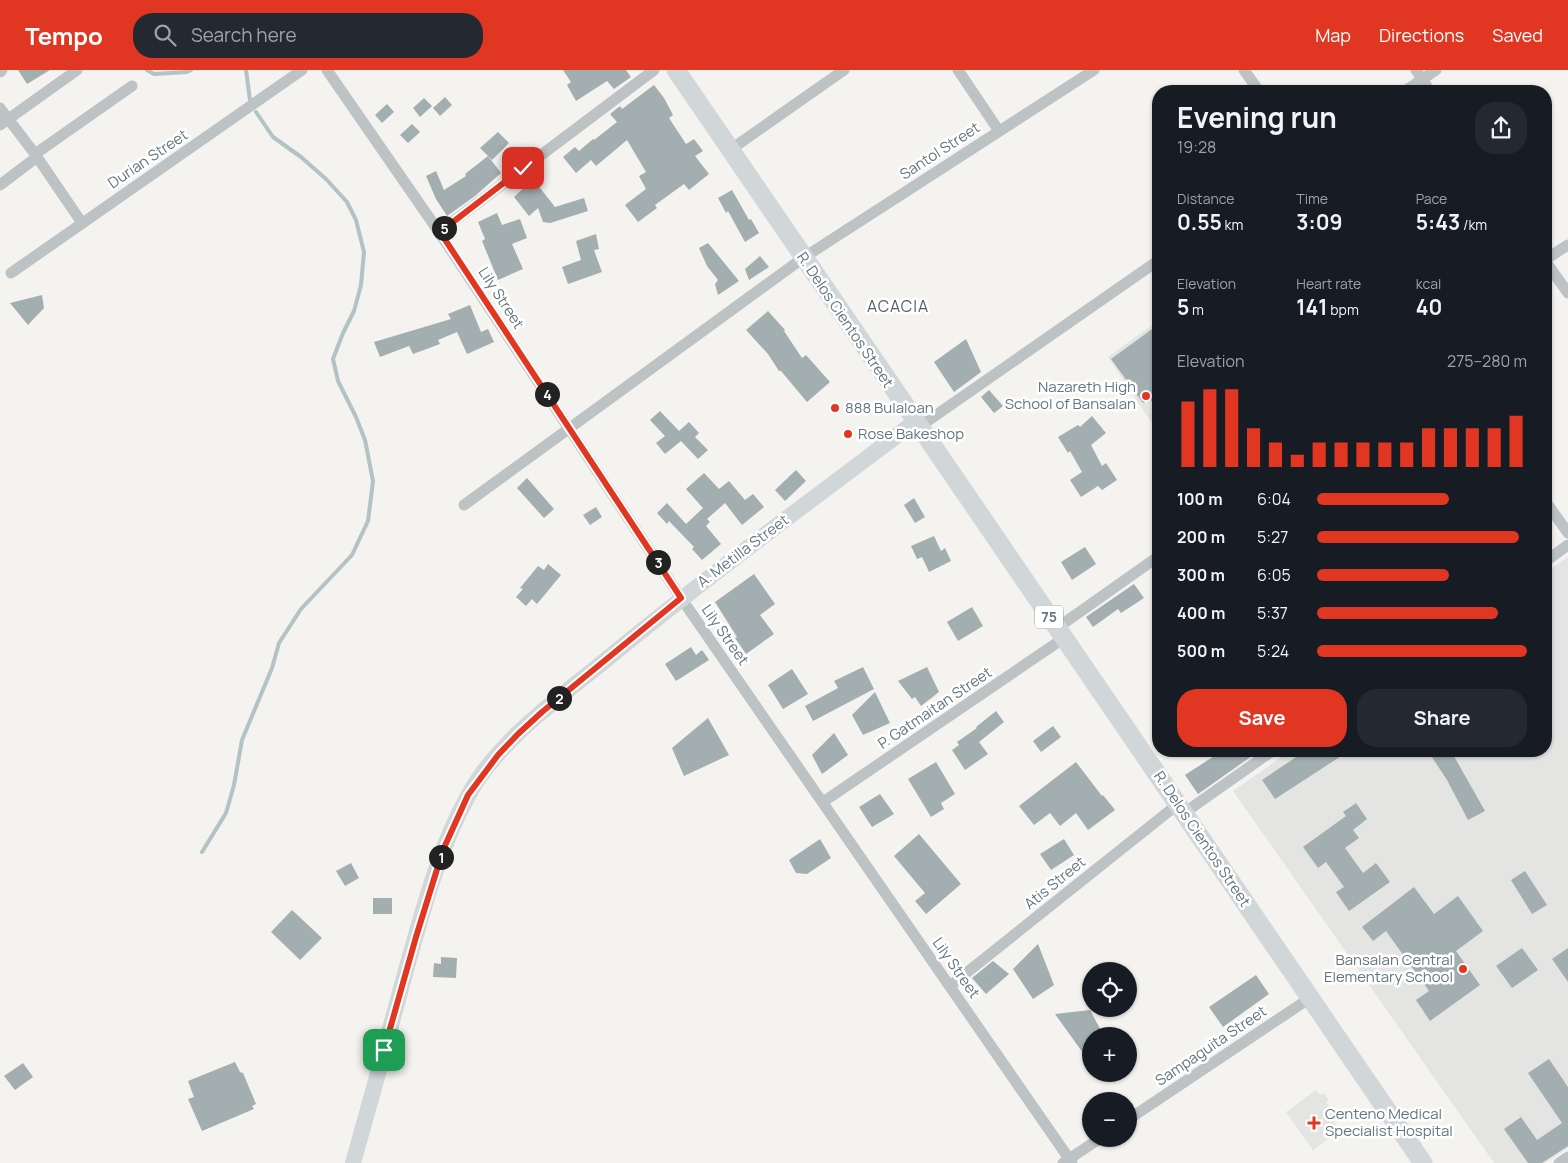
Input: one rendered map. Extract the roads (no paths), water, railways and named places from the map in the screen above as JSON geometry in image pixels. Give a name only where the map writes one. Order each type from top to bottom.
[{"type":"highway","name":"R. Delos Cientos Street","points":[[676,70],[1423,1163]]},
{"type":"main road","name":"A. Metilla Street","points":[[353,1163],[416,937],[443,850],[468,795],[498,755],[542,712],[681,598],[917,424]]},
{"type":"street","points":[[4,123],[77,70]]},
{"type":"street","name":"Durian Street","points":[[10,273],[302,70]]},
{"type":"street","name":"Lily Street","points":[[327,70],[440,232],[681,598],[950,986],[1068,1162]]},
{"type":"street","points":[[440,232],[654,70]]},
{"type":"street","points":[[730,150],[844,70]]},
{"type":"street","points":[[958,70],[1000,131]]},
{"type":"street","name":"Santol Street","points":[[464,505],[803,258],[1094,70]]},
{"type":"street","points":[[1244,70],[1255,85]]},
{"type":"street","points":[[1410,85],[1419,75],[1436,70]]},
{"type":"street","points":[[0,185],[36,156],[132,86]]},
{"type":"street","points":[[0,108],[4,123],[36,156],[82,223]]},
{"type":"street","points":[[1552,257],[1568,245]]},
{"type":"street","points":[[917,424],[1152,265]]},
{"type":"street","points":[[1552,270],[1568,293]]},
{"type":"street","points":[[1552,510],[1568,533]]},
{"type":"street","points":[[1552,556],[1568,545]]},
{"type":"street","name":"P. Gatmaitan Street","points":[[823,802],[1061,633],[1152,562]]},
{"type":"street","name":"Atis Street","points":[[950,986],[1181,808],[1262,757]]},
{"type":"street","name":"Sampaguita Street","points":[[1137,1114],[1310,998]]},
{"type":"street","points":[[1068,1162],[1088,1147]]},
{"type":"street","points":[[1559,1163],[1568,1157]]},
{"type":"waterway","points":[[147,70],[154,74],[187,72],[191,70]]},
{"type":"waterway","points":[[246,70],[250,100]]},
{"type":"waterway","points":[[202,852],[226,813],[234,785],[242,740],[272,668],[279,643],[301,609],[352,555],[368,521],[373,481],[365,440],[338,381],[333,359],[354,311],[361,285],[364,252],[356,220],[347,202],[326,179],[301,157],[273,137],[256,112]]},
{"type":"place","name":"Nazareth High School of Bansalan","points":[[1146,396]]},
{"type":"place","name":"888 Bulaloan","points":[[835,408]]},
{"type":"place","name":"Rose Bakeshop","points":[[848,434]]},
{"type":"place","name":"Bansalan Central Elementary School","points":[[1463,969]]},
{"type":"place","name":"Centeno Medical Specialist Hospital","points":[[1314,1123]]},
{"type":"district","name":"ACACIA","points":[[898,306]]}]
